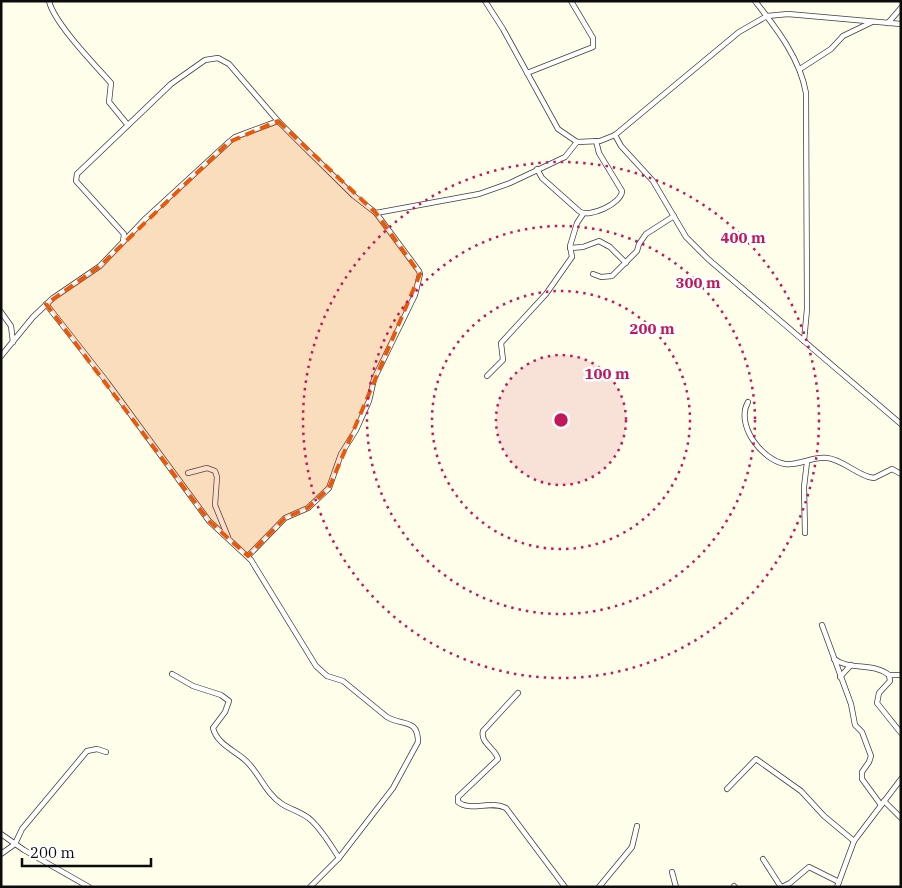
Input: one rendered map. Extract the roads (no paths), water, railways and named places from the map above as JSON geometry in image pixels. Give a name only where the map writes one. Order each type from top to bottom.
[{"type":"street","points":[[49,1],[65,28],[111,83],[109,102],[127,124]]},
{"type":"street","points":[[485,1],[558,128],[578,142],[596,141],[615,135],[739,32],[767,16],[788,14],[901,24]]},
{"type":"street","points":[[527,72],[593,46],[593,38],[572,1]]},
{"type":"street","points":[[755,1],[767,16],[800,69],[806,93],[808,309],[804,340]]},
{"type":"street","points":[[888,23],[901,8]]},
{"type":"street","points":[[800,69],[831,49],[843,36],[874,22]]},
{"type":"street","points":[[123,242],[124,234],[119,226],[75,178],[127,124],[191,68],[205,60],[215,58],[230,64],[278,121],[354,196],[376,212],[419,271],[415,295],[374,379],[369,401],[356,430],[341,454],[329,488],[308,508],[285,518],[248,556]]},
{"type":"street","points":[[1,356],[32,317],[46,304],[100,266],[229,142],[235,137],[278,121]]},
{"type":"street","points":[[615,135],[618,143],[653,181],[686,237],[708,259],[901,424]]},
{"type":"street","points":[[537,169],[542,178],[583,214],[592,214],[619,200],[622,195],[599,153],[596,141]]},
{"type":"street","points":[[376,212],[479,194],[510,183],[565,157],[578,142]]},
{"type":"street","points":[[487,376],[502,360],[502,343],[546,294],[572,258],[570,248],[577,223],[583,214]]},
{"type":"street","points":[[593,274],[608,278],[637,251],[639,244],[646,234],[674,216]]},
{"type":"street","points":[[570,248],[583,247],[599,241],[610,247],[626,263]]},
{"type":"street","points":[[46,304],[107,382],[209,521],[248,556],[322,673],[343,680],[386,716],[393,720],[407,722],[413,726],[418,734],[418,742],[393,788],[339,858],[310,887]]},
{"type":"street","points":[[1,312],[11,326],[14,342]]},
{"type":"street","points":[[748,402],[744,414],[745,426],[756,443],[780,463],[794,464],[829,458],[869,478],[874,478],[892,469],[901,474]]},
{"type":"street","points":[[805,533],[804,487],[807,462]]},
{"type":"street","points":[[188,472],[212,468],[216,473],[215,505],[229,538]]},
{"type":"street","points":[[822,625],[853,713],[855,725],[862,732],[871,756],[861,775],[880,805]]},
{"type":"street","points":[[833,658],[842,664],[879,670],[889,675],[901,675]]},
{"type":"street","points":[[840,677],[851,665]]},
{"type":"street","points":[[172,674],[193,686],[221,695],[229,701],[225,712],[213,728],[215,736],[231,752],[246,762],[259,780],[282,804],[302,813],[315,824],[339,858]]},
{"type":"street","points":[[889,675],[890,681],[879,694],[877,703],[901,734]]},
{"type":"street","points":[[518,693],[483,731],[484,739],[497,754],[498,759],[458,797],[458,802],[464,806],[494,804],[506,808],[565,887]]},
{"type":"street","points":[[1,854],[15,844],[22,829],[87,751],[97,749],[106,752]]},
{"type":"street","points":[[727,789],[756,760],[801,790],[830,822],[854,841]]},
{"type":"street","points":[[763,859],[776,876],[781,887],[790,883],[809,867],[838,884],[854,841],[901,779]]},
{"type":"street","points":[[884,801],[901,818]]},
{"type":"street","points":[[599,887],[632,847],[637,826]]},
{"type":"street","points":[[1,834],[89,887]]},
{"type":"street","points":[[672,872],[676,887]]}]
